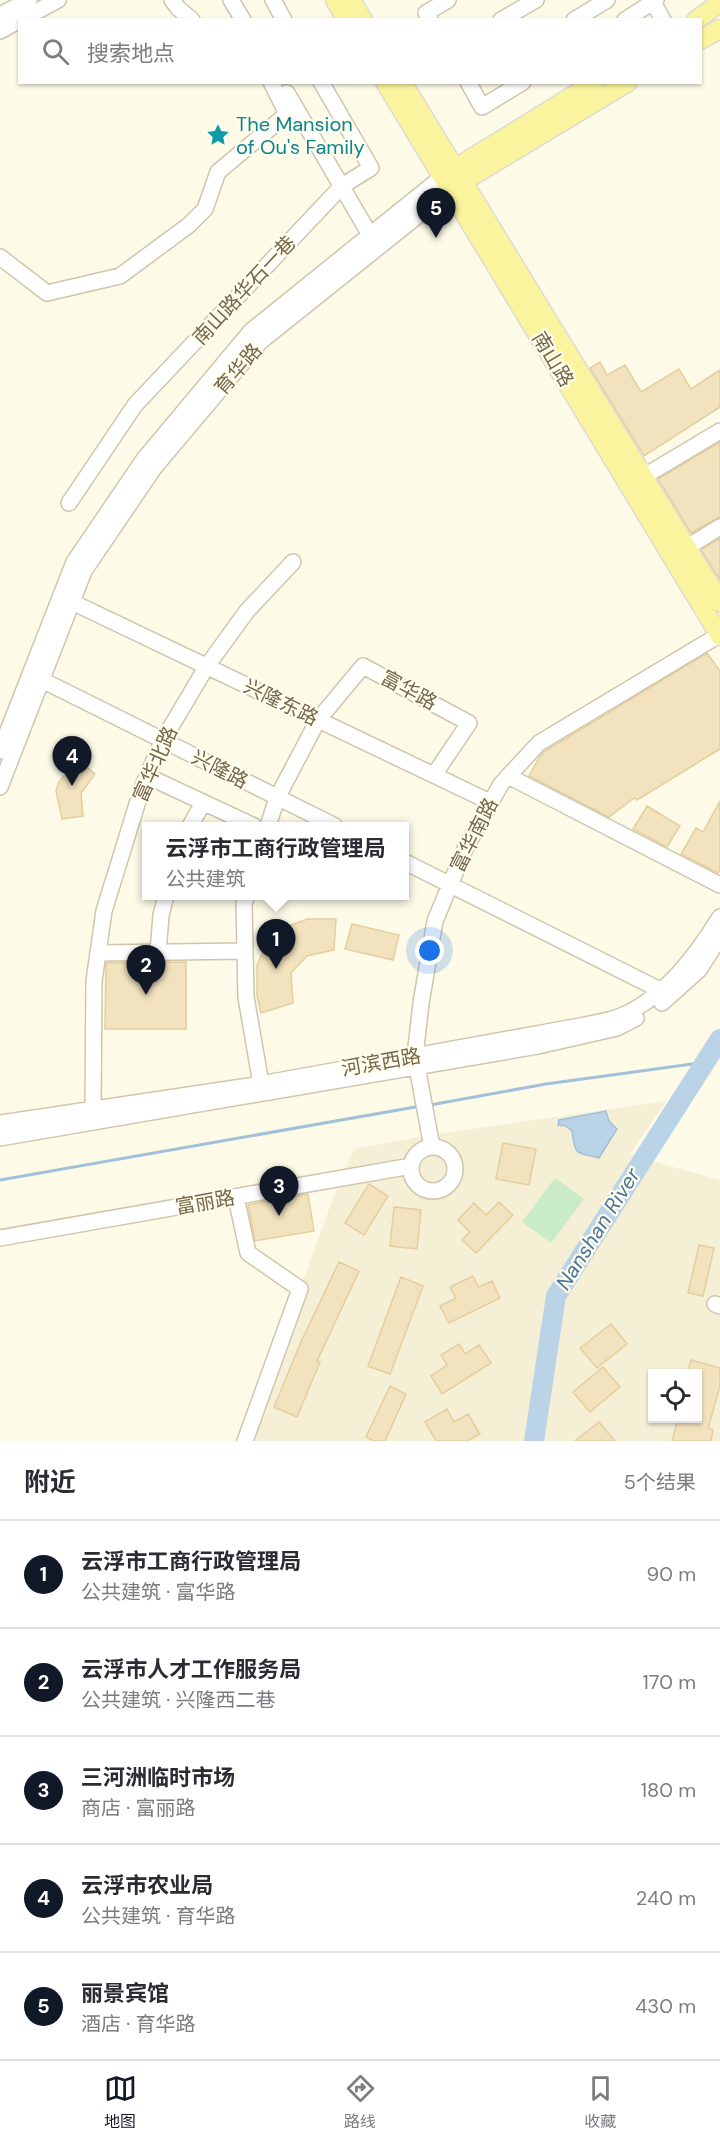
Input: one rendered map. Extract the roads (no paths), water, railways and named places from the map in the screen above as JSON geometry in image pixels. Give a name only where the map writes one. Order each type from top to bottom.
[{"type":"main road","points":[[335,0],[346,18]]},
{"type":"main road","points":[[351,0],[362,18]]},
{"type":"main road","points":[[699,18],[720,3]]},
{"type":"main road","points":[[702,39],[720,29]]},
{"type":"main road","name":"南山路","points":[[386,84],[433,148],[474,215],[720,635]]},
{"type":"main road","name":"南山路","points":[[403,84],[433,148]]},
{"type":"main road","name":"育华路","points":[[452,179],[592,84]]},
{"type":"main road","name":"育华路","points":[[487,157],[624,84]]},
{"type":"main road","points":[[433,148],[461,156],[487,157],[477,190],[474,215]]},
{"type":"main road","name":"南山路","points":[[474,215],[643,477],[720,602]]},
{"type":"street","points":[[0,15],[29,0]]},
{"type":"street","points":[[24,18],[58,0]]},
{"type":"street","points":[[172,0],[190,18]]},
{"type":"street","points":[[231,0],[242,18]]},
{"type":"street","points":[[273,0],[283,18]]},
{"type":"street","points":[[429,18],[426,13],[448,0]]},
{"type":"street","points":[[504,18],[536,0]]},
{"type":"street","points":[[577,18],[607,0]]},
{"type":"street","points":[[628,18],[654,1],[662,18]]},
{"type":"street","points":[[0,31],[18,21]]},
{"type":"street","points":[[0,257],[47,293],[120,276],[189,225],[205,209],[218,172],[287,114],[272,84]]},
{"type":"street","points":[[281,84],[370,235]]},
{"type":"street","name":"南山路华石一巷","points":[[69,503],[135,405],[342,186],[371,168],[322,84]]},
{"type":"street","points":[[469,84],[482,107],[504,88]]},
{"type":"street","points":[[433,148],[421,204],[474,215]]},
{"type":"street","name":"育华路","points":[[0,787],[84,571],[154,468],[260,342],[452,179]]},
{"type":"street","name":"育华路","points":[[0,751],[74,562],[144,459],[251,331],[370,235],[421,204]]},
{"type":"street","points":[[643,477],[720,431]]},
{"type":"street","points":[[686,548],[720,527]]},
{"type":"street","name":"富华北路","points":[[93,1109],[94,981],[104,912],[147,776],[163,740],[207,666],[248,611],[293,562]]},
{"type":"street","name":"兴隆东路","points":[[72,602],[490,802]]},
{"type":"street","name":"富华南路","points":[[431,1141],[417,1068],[421,1003],[435,921],[465,849],[490,802],[501,784],[539,743],[720,635]]},
{"type":"street","name":"富华路","points":[[269,822],[277,798],[318,720],[363,666],[469,723],[434,775]]},
{"type":"street","name":"兴隆路","points":[[42,680],[327,822]]},
{"type":"street","points":[[147,776],[245,822]]},
{"type":"street","points":[[508,776],[720,885]]},
{"type":"street","points":[[192,822],[203,803]]},
{"type":"street","points":[[409,864],[662,991]]},
{"type":"street","points":[[158,952],[161,915],[165,900]]},
{"type":"street","points":[[245,900],[246,996],[261,1084]]},
{"type":"street","name":"河滨西路","points":[[0,1123],[261,1084],[417,1068],[621,1016],[662,991],[704,943],[720,917]]},
{"type":"street","name":"河滨西路","points":[[0,1138],[417,1068],[538,1046],[617,1028],[666,1001],[699,970],[720,937]]},
{"type":"street","points":[[98,953],[245,951]]},
{"type":"street","points":[[431,1141],[448,1153],[455,1164],[455,1176],[448,1185],[438,1191],[426,1191],[417,1185],[412,1176],[411,1166],[416,1155],[431,1141]]},
{"type":"street","name":"富丽路","points":[[0,1238],[411,1166]]},
{"type":"street","points":[[236,1197],[248,1253],[300,1289],[245,1441]]},
{"type":"water","points":[[606,1111],[609,1121],[617,1129],[599,1158],[578,1152],[574,1145],[572,1131],[566,1126],[558,1125],[559,1120]]},
{"type":"waterway","name":"Nanshan River","points":[[534,1441],[556,1296],[720,1039]]},
{"type":"waterway","points":[[430,1105],[546,1084],[707,1062]]},
{"type":"waterway","points":[[0,1180],[421,1106]]},
{"type":"place","name":"The Mansion of Ou's Family","points":[[218,135]]},
{"type":"place","name":"丽景宾馆","points":[[436,238]]},
{"type":"place","name":"云浮市农业局","points":[[72,786]]},
{"type":"place","name":"云浮市工商行政管理局","points":[[276,969]]},
{"type":"place","name":"云浮市人才工作服务局","points":[[146,995]]},
{"type":"place","name":"三河洲临时市场","points":[[279,1216]]}]
